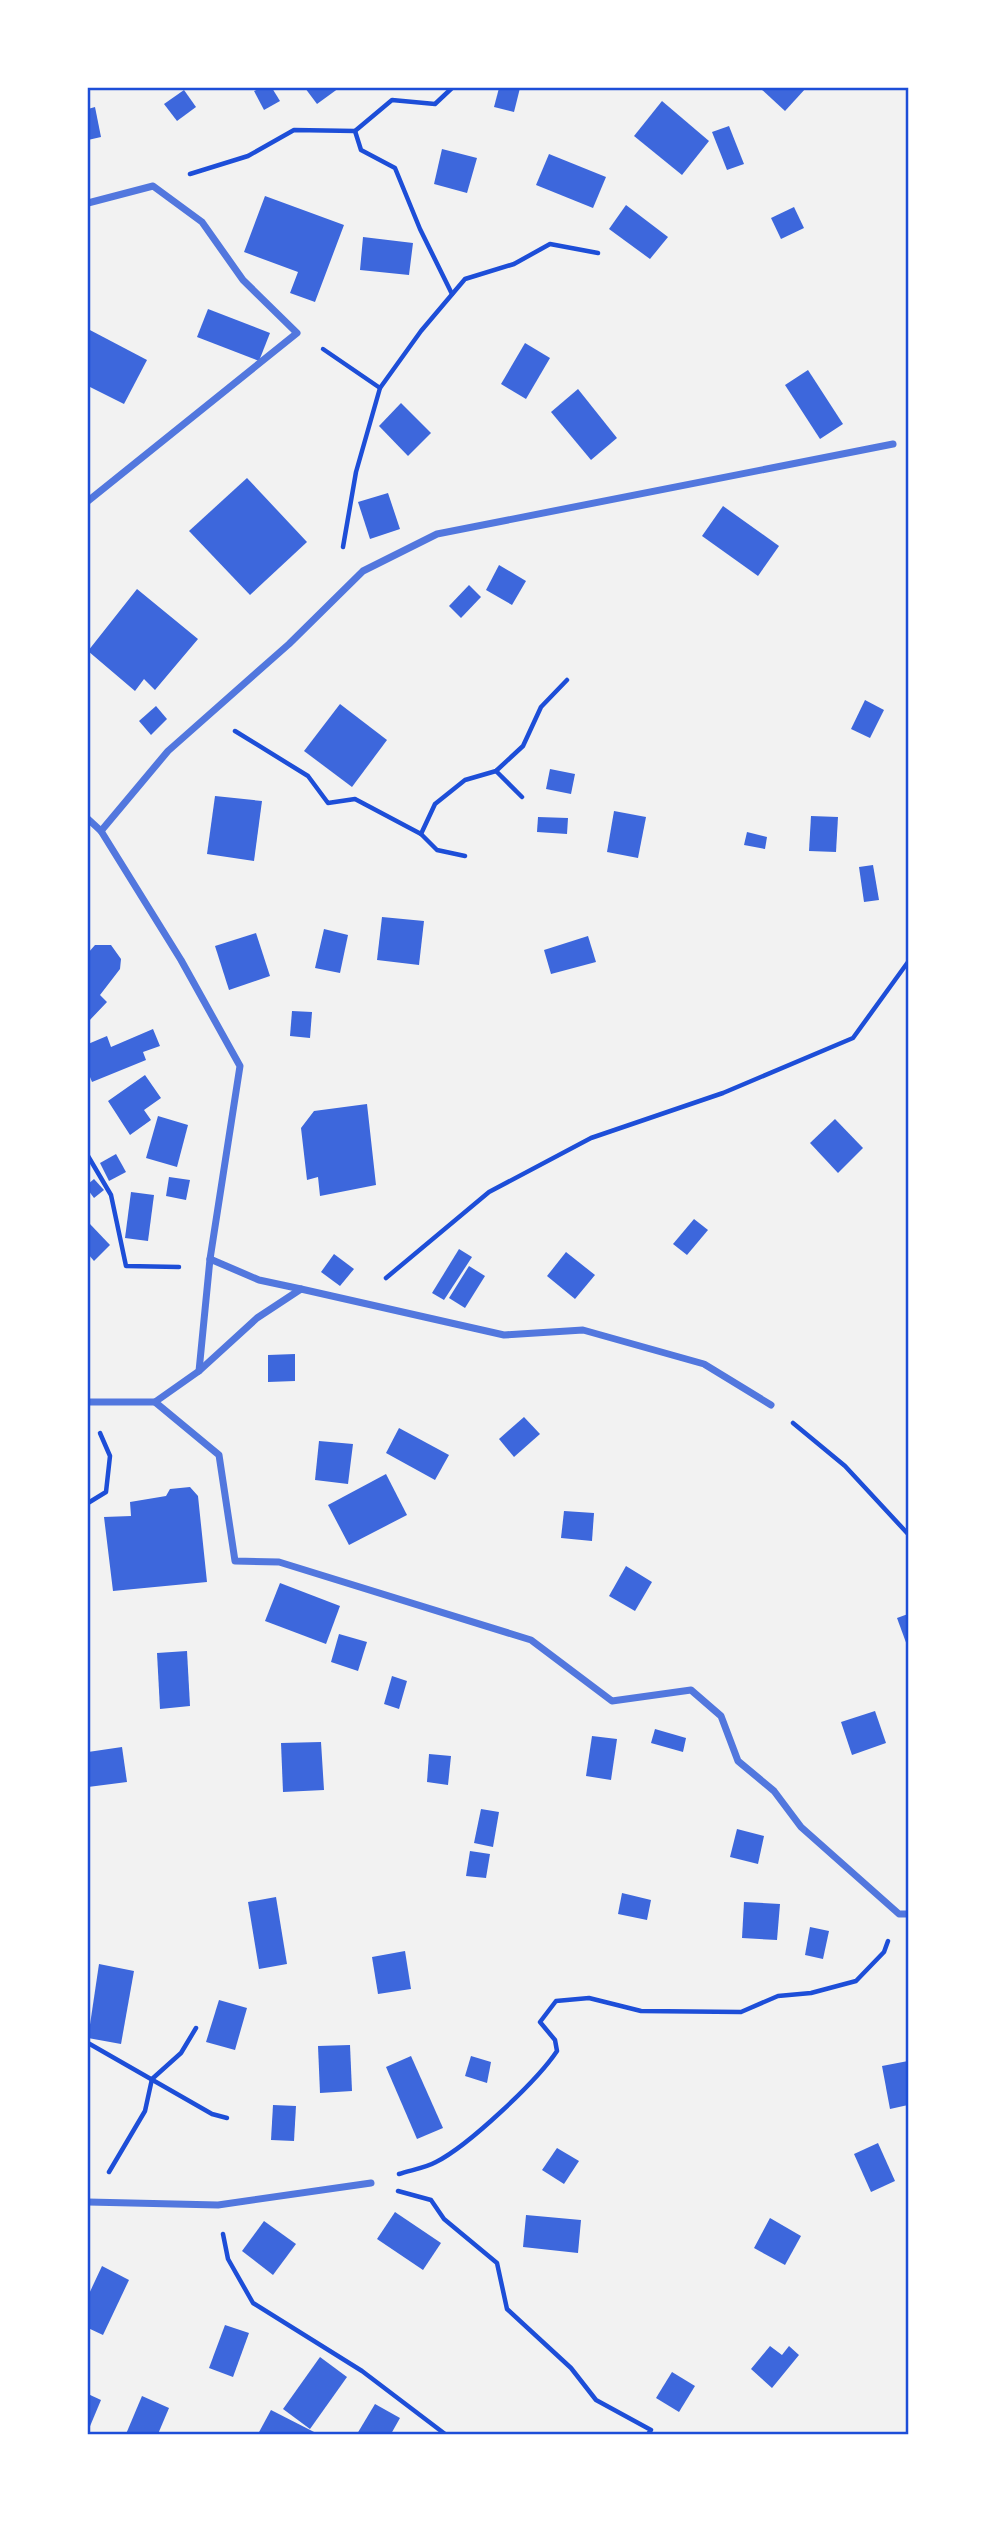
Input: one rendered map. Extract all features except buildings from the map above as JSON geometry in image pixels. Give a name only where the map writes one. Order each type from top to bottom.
[{"type":"street","points":[[88,204],[153,186],[202,222],[243,280],[297,333],[88,501]]},
{"type":"street","points":[[101,831],[168,751],[289,644],[363,571],[437,534],[893,443]]},
{"type":"street","points":[[88,819],[101,831],[181,960],[240,1066],[210,1259],[199,1371]]},
{"type":"street","points":[[210,1259],[259,1280],[504,1335],[583,1330],[704,1364],[771,1405]]},
{"type":"street","points":[[88,1402],[155,1402],[199,1371],[257,1318],[301,1289]]},
{"type":"street","points":[[155,1402],[219,1455],[235,1561],[279,1562],[531,1640],[612,1702],[691,1690],[721,1716],[738,1760],[774,1791],[801,1827],[899,1914],[908,1914]]},
{"type":"street","points":[[88,2202],[218,2205],[371,2183]]},
{"type":"path","points":[[153,186],[248,156],[294,130],[355,131],[392,100],[435,104],[452,88]]},
{"type":"path","points":[[355,131],[361,150],[395,168],[420,229],[452,294]]},
{"type":"path","points":[[342,556],[356,472],[380,388],[452,294],[465,279],[514,264],[550,244],[598,253]]},
{"type":"path","points":[[297,333],[380,388]]},
{"type":"path","points":[[421,834],[435,804],[465,780],[496,771],[523,747],[541,707],[566,680]]},
{"type":"path","points":[[210,715],[308,776],[328,803],[355,799],[421,834],[437,850],[465,856]]},
{"type":"path","points":[[496,771],[522,797]]},
{"type":"path","points":[[358,1301],[489,1192],[580,1144],[723,1093],[853,1038],[908,962]]},
{"type":"path","points":[[88,1156],[111,1195],[126,1266],[189,1267],[207,1290]]},
{"type":"path","points":[[771,1405],[845,1466],[908,1534]]},
{"type":"path","points":[[88,1503],[106,1492],[110,1456],[96,1424]]},
{"type":"path","points":[[371,2183],[436,2162],[477,2132],[541,2074],[557,2051],[555,2040],[540,2022],[556,2001],[589,1998],[641,2011],[741,2012],[778,1996],[811,1993],[856,1981],[884,1952],[899,1914]]},
{"type":"path","points":[[107,2176],[145,2111],[152,2079],[181,2053],[196,2028]]},
{"type":"path","points":[[88,2043],[212,2114],[228,2118]]},
{"type":"path","points":[[371,2183],[431,2200],[444,2219],[497,2263],[507,2309],[571,2368],[596,2400],[651,2430],[648,2434]]},
{"type":"path","points":[[218,2205],[228,2259],[253,2303],[362,2371],[445,2434]]}]
